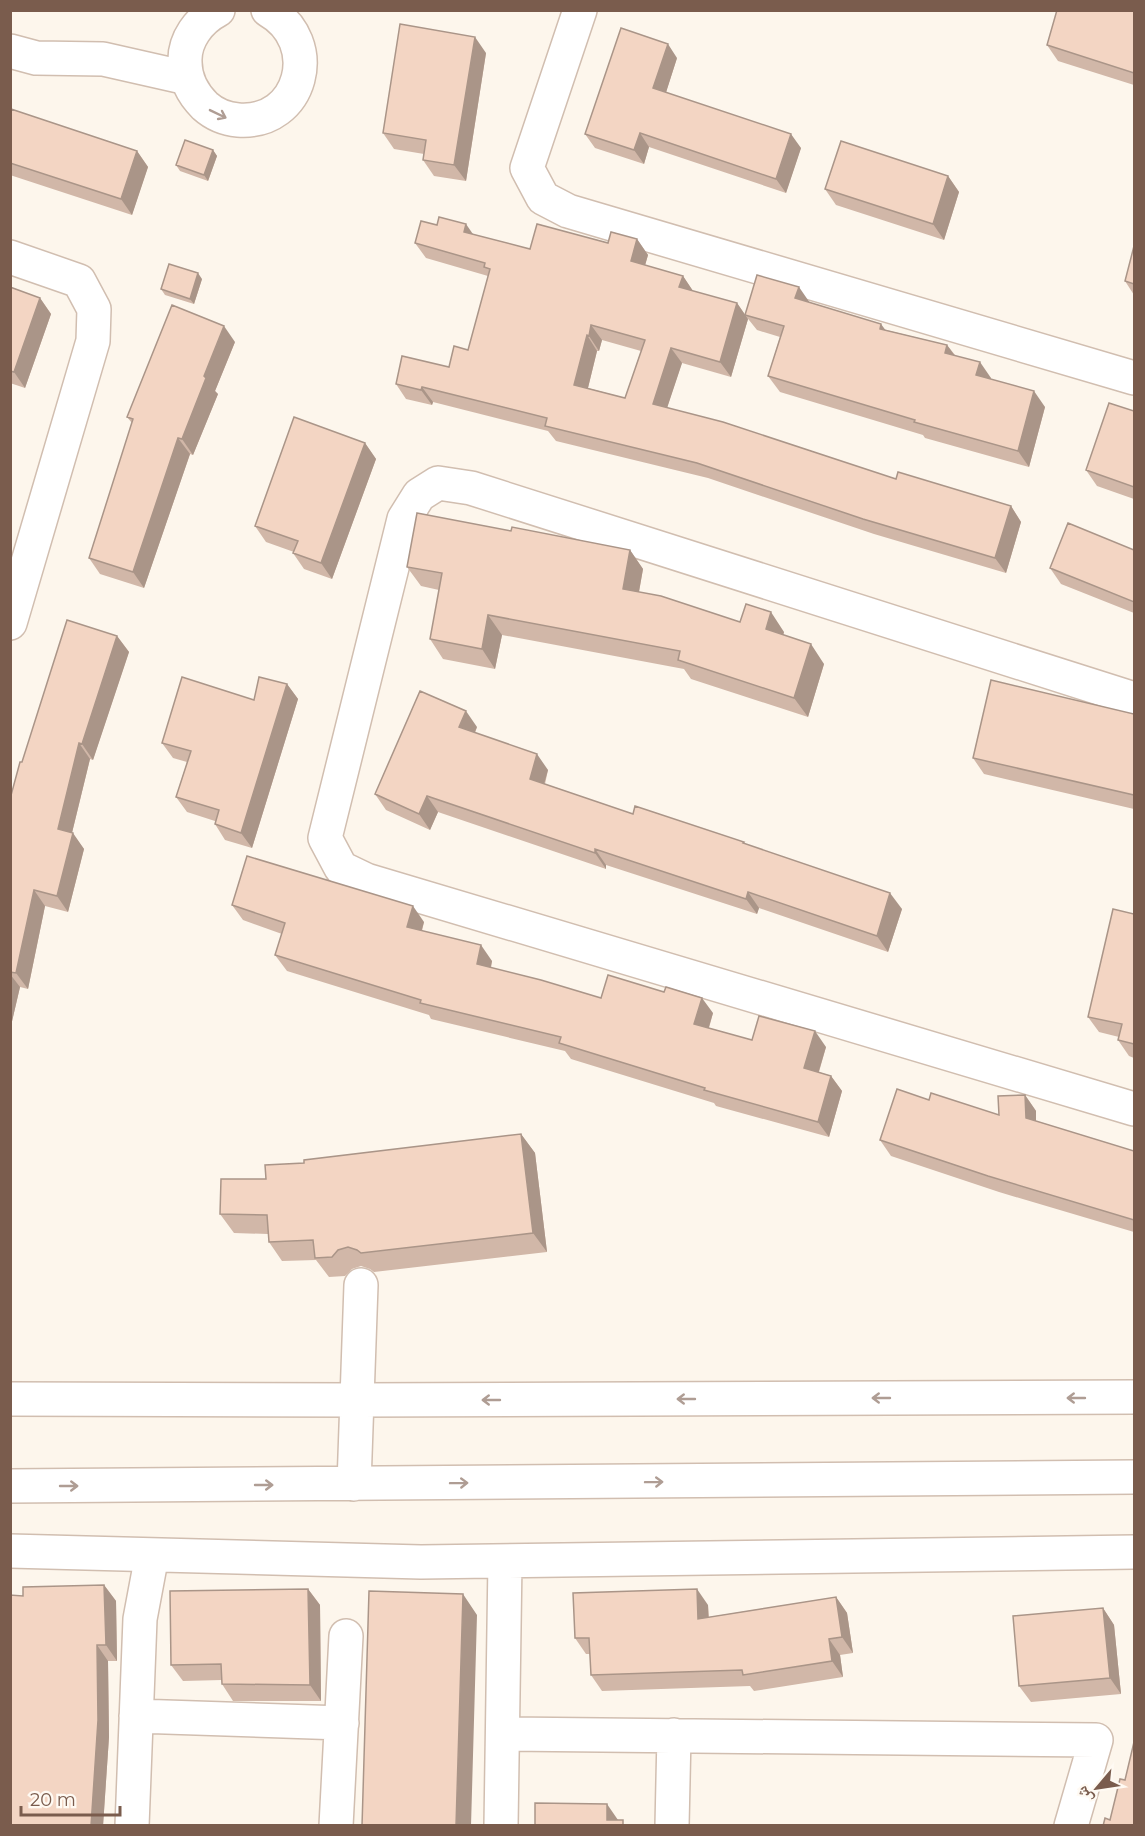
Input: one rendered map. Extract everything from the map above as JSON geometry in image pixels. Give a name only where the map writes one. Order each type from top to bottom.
[{"type":"street","points":[[218,10],[210,14],[197,27],[188,43],[185,61],[187,78],[196,97],[210,111],[229,119],[249,121],[268,115],[284,104],[296,87],[301,68],[299,48],[291,29],[268,10]]},
{"type":"street","points":[[580,10],[527,168],[543,198],[568,211],[1134,378]]},
{"type":"street","points":[[10,51],[36,58],[103,59],[187,78]]},
{"type":"street","points":[[10,257],[79,281],[94,309],[93,341],[10,623]]},
{"type":"street","points":[[1134,699],[471,488],[438,483],[420,495],[404,519],[325,838],[341,868],[366,880],[1134,1109]]},
{"type":"street","points":[[354,1484],[361,1285]]},
{"type":"street","points":[[10,1399],[1134,1397]]},
{"type":"street","points":[[10,1486],[1134,1477]]},
{"type":"street","points":[[10,1551],[421,1562],[1134,1552]]},
{"type":"street","points":[[132,1826],[140,1619],[152,1555]]},
{"type":"street","points":[[501,1826],[505,1561]]},
{"type":"street","points":[[336,1826],[346,1636]]},
{"type":"street","points":[[136,1716],[342,1723]]},
{"type":"street","points":[[502,1734],[1096,1740],[1071,1826]]},
{"type":"street","points":[[672,1826],[674,1735]]},
{"type":"building","points":[[1057,10],[1134,10],[1134,73],[1047,45]]},
{"type":"building","points":[[400,24],[475,37],[454,165],[423,160],[426,140],[383,133]]},
{"type":"building","points":[[621,28],[668,44],[653,88],[791,134],[776,179],[640,133],[634,150],[585,134]]},
{"type":"building","points":[[11,109],[137,151],[121,199],[10,163]]},
{"type":"building","points":[[185,140],[213,150],[204,175],[176,165]]},
{"type":"building","points":[[841,141],[948,176],[933,224],[825,189]]},
{"type":"building","points":[[439,217],[466,224],[464,232],[530,249],[537,224],[608,243],[611,232],[637,239],[631,261],[683,276],[679,287],[737,303],[720,362],[671,348],[653,404],[723,422],[896,479],[898,472],[1011,506],[995,558],[863,519],[697,463],[545,426],[547,418],[422,387],[421,390],[396,384],[402,356],[449,367],[454,346],[468,350],[490,269],[484,267],[485,263],[415,243],[421,221],[437,225]],"holes":[[[591,325],[645,340],[625,398],[574,385]]]},
{"type":"building","points":[[1134,246],[1134,284],[1125,281]]},
{"type":"building","points":[[169,264],[198,273],[190,299],[161,289]]},
{"type":"building","points":[[757,275],[799,287],[795,298],[881,324],[880,329],[947,345],[945,353],[980,362],[976,375],[1034,391],[1018,451],[914,422],[915,420],[768,376],[784,326],[745,315]]},
{"type":"building","points":[[10,287],[40,298],[14,372],[10,371]]},
{"type":"building","points":[[172,305],[224,326],[182,439],[178,438],[133,572],[89,558],[133,419],[127,417]]},
{"type":"building","points":[[1109,403],[1134,411],[1134,487],[1086,470]]},
{"type":"building","points":[[294,417],[365,443],[321,563],[293,553],[298,541],[255,526]]},
{"type":"building","points":[[417,513],[511,531],[512,527],[630,550],[623,589],[661,596],[740,622],[746,604],[771,612],[766,629],[811,644],[794,698],[678,660],[680,651],[488,615],[482,649],[430,639],[442,573],[407,567]]},
{"type":"building","points":[[1068,523],[1134,550],[1134,602],[1050,568]]},
{"type":"building","points":[[67,620],[117,636],[82,744],[79,743],[58,829],[73,833],[57,896],[34,890],[16,973],[10,972],[10,799]]},
{"type":"building","points":[[182,677],[254,700],[259,677],[287,684],[241,833],[215,824],[219,810],[176,797],[191,751],[162,743]]},
{"type":"building","points":[[991,680],[1134,714],[1134,795],[973,758]]},
{"type":"building","points":[[420,691],[466,711],[459,727],[537,754],[530,779],[633,814],[635,806],[890,893],[877,936],[748,892],[746,899],[595,849],[595,853],[427,796],[419,814],[375,794]]},
{"type":"building","points":[[247,856],[413,906],[407,927],[481,945],[477,964],[601,998],[608,975],[664,992],[666,987],[702,998],[694,1024],[752,1040],[759,1016],[815,1031],[804,1068],[831,1076],[818,1122],[704,1090],[705,1088],[559,1043],[561,1037],[420,1003],[421,1000],[275,955],[285,923],[232,905]]},
{"type":"building","points":[[1113,909],[1134,914],[1134,1044],[1118,1040],[1122,1024],[1088,1017]]},
{"type":"building","points":[[897,1089],[929,1100],[931,1093],[999,1115],[998,1096],[1025,1095],[1026,1118],[1134,1151],[1134,1220],[988,1176],[880,1140]]},
{"type":"building","points":[[521,1134],[533,1233],[361,1253],[348,1247],[338,1250],[332,1257],[315,1258],[313,1240],[269,1242],[267,1215],[220,1214],[221,1179],[266,1179],[265,1165],[304,1163],[304,1160]]},
{"type":"building","points":[[104,1585],[106,1645],[97,1645],[98,1720],[91,1826],[10,1826],[10,1595],[23,1596],[23,1587]]},
{"type":"building","points":[[308,1589],[310,1685],[222,1684],[221,1664],[171,1665],[170,1591]]},
{"type":"building","points":[[697,1589],[698,1619],[836,1597],[842,1637],[829,1639],[832,1661],[743,1675],[742,1670],[591,1675],[589,1638],[575,1638],[573,1593]]},
{"type":"building","points":[[369,1591],[463,1594],[456,1826],[362,1826]]},
{"type":"building","points":[[1103,1608],[1110,1678],[1019,1686],[1013,1616]]},
{"type":"building","points":[[1134,1742],[1134,1826],[1103,1826],[1105,1818],[1110,1820],[1120,1779],[1125,1780]]},
{"type":"building","points":[[535,1803],[607,1804],[607,1820],[623,1820],[623,1826],[535,1826]]}]
